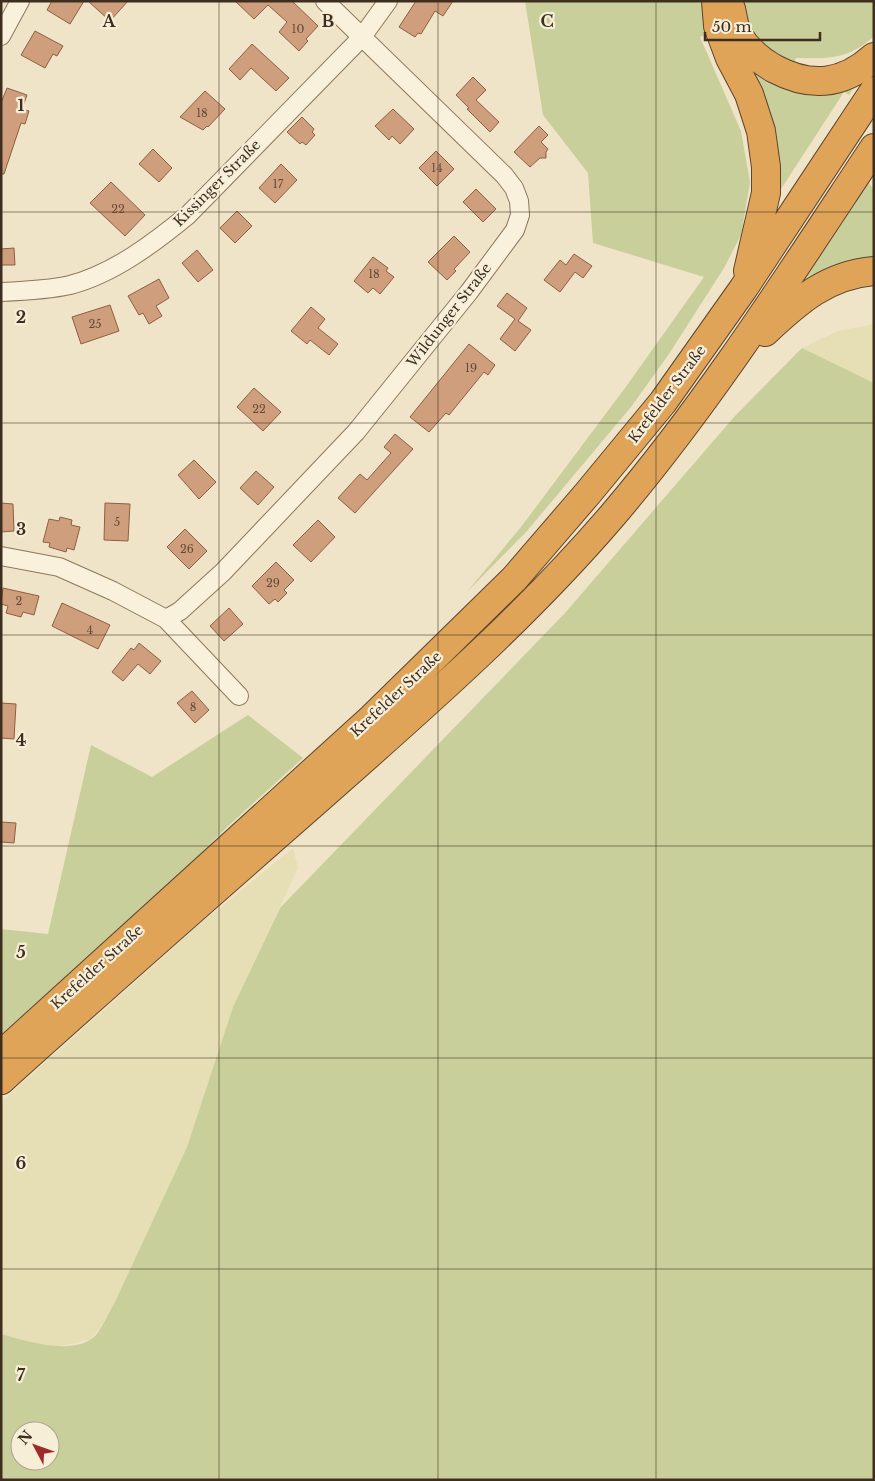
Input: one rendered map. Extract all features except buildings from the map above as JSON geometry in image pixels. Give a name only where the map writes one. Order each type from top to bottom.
[{"type":"highway","points":[[716,1],[718,26],[730,58],[749,94],[761,131],[766,167],[766,193],[743,289]]},
{"type":"highway","points":[[730,1],[738,34],[760,61],[787,76],[806,81],[823,82],[842,78],[874,57]]},
{"type":"highway","name":"Krefelder Straße","points":[[1,1055],[372,718],[514,579],[663,402],[743,289],[874,91]]},
{"type":"highway","points":[[726,370],[874,148]]},
{"type":"highway","points":[[726,370],[797,302],[838,278],[858,273],[874,272]]},
{"type":"highway","name":"Krefelder Straße","points":[[1,1080],[399,729],[503,631],[612,516],[668,447],[726,370]]},
{"type":"street","points":[[1,36],[20,1]]},
{"type":"street","name":"Wildunger Straße","points":[[166,619],[180,611],[223,572],[356,432],[469,292],[515,230],[520,215],[519,201],[514,188],[504,175],[324,1]]},
{"type":"street","name":"Kissinger Straße","points":[[1,292],[70,285],[99,274],[127,260],[158,239],[188,215],[362,37],[388,1]]},
{"type":"street","points":[[1,556],[59,567],[113,591],[166,619],[239,696]]},
{"type":"shaded area","points":[[874,324],[874,383],[802,348],[838,331]]},
{"type":"shaded area","points":[[293,848],[298,868],[233,1007],[187,1147],[114,1304],[100,1328],[89,1340],[55,1347],[1,1334],[1,1102],[200,924]]},
{"type":"green space","points":[[525,1],[704,1],[710,34],[700,37],[741,131],[750,182],[741,235],[724,268],[669,354],[631,407],[527,531],[466,593],[521,527],[625,388],[704,277],[593,243],[588,173],[543,115]]},
{"type":"green space","points":[[741,1],[874,1],[874,36],[865,44],[847,53],[828,58],[796,58],[794,64],[762,48],[747,27]]},
{"type":"green space","points":[[740,52],[860,79],[849,95],[844,92],[770,206]]},
{"type":"green space","points":[[869,183],[874,190],[874,264],[799,287]]},
{"type":"green space","points":[[802,348],[874,383],[874,1480],[1,1480],[1,1334],[37,1343],[63,1346],[87,1342],[96,1335],[114,1304],[187,1147],[233,1007],[280,908],[565,613],[734,417]]},
{"type":"green space","points":[[248,715],[303,758],[226,828],[176,879],[1,1039],[1,929],[48,934],[91,745],[152,777]]}]
